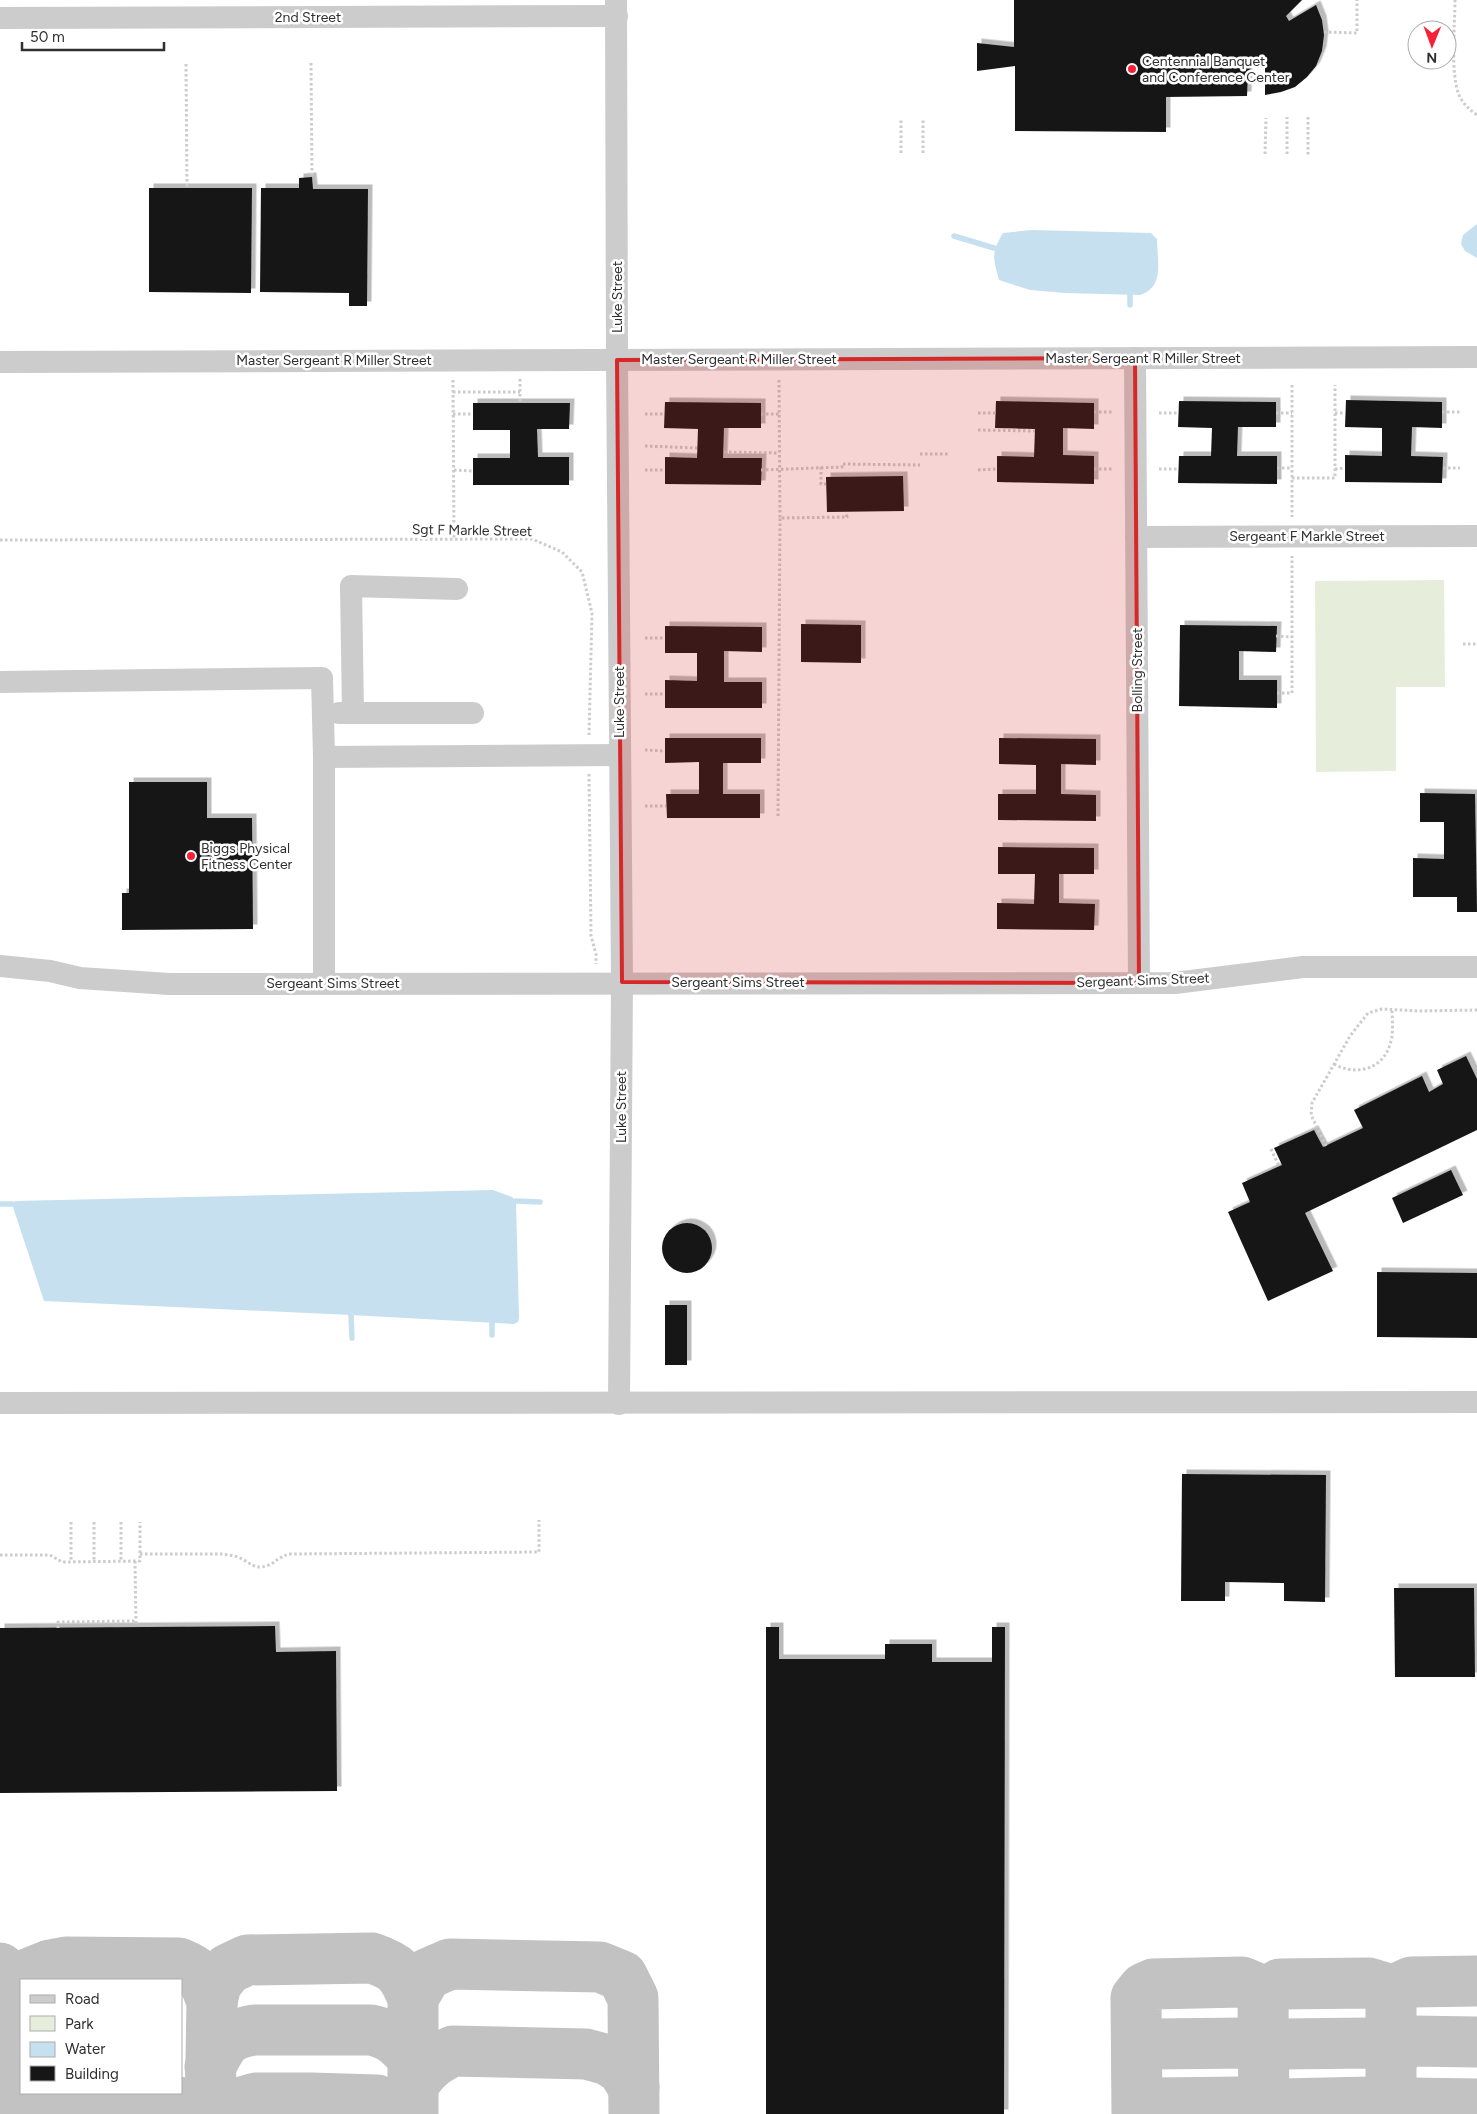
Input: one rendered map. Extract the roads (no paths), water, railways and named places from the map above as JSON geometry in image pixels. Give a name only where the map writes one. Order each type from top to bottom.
[{"type":"street","name":"2nd Street","points":[[0,18],[94,9],[617,8]]},
{"type":"street","name":"Luke Street","points":[[617,8],[617,360],[622,982],[619,1404]]},
{"type":"street","name":"Master Sergeant R Miller Street","points":[[0,362],[1477,357]]},
{"type":"street","name":"Bolling Street","points":[[1135,358],[1138,982]]},
{"type":"street","name":"Sergeant F Markle Street","points":[[1136,537],[1477,536]]},
{"type":"street","points":[[353,713],[351,586],[457,589]]},
{"type":"street","points":[[0,682],[322,678],[324,983]]},
{"type":"street","points":[[323,712],[473,714]]},
{"type":"street","points":[[324,757],[620,755]]},
{"type":"street","name":"Sergeant Sims Street","points":[[0,966],[80,978],[124,982],[324,983],[1175,983],[1303,967],[1477,967]]},
{"type":"street","points":[[0,1403],[1477,1402]]},
{"type":"water","points":[[1477,224],[1477,258],[1465,251],[1461,244],[1463,235]]},
{"type":"water","points":[[1031,230],[1151,233],[1157,239],[1158,272],[1156,280],[1148,291],[1140,295],[1030,290],[999,280],[994,256],[996,246],[1003,233]]},
{"type":"water","points":[[493,1190],[512,1197],[516,1201],[519,1317],[518,1322],[514,1324],[44,1301],[12,1204],[15,1201]]},
{"type":"waterway","points":[[954,236],[994,248]]},
{"type":"waterway","points":[[1130,294],[1130,305]]},
{"type":"waterway","points":[[516,1201],[540,1202]]},
{"type":"waterway","points":[[1,1204],[12,1204]]},
{"type":"waterway","points":[[351,1315],[352,1338]]},
{"type":"waterway","points":[[492,1323],[492,1335]]},
{"type":"place","name":"Centennial Banquet and Conference Center","points":[[1132,69]]},
{"type":"place","name":"Biggs Physical Fitness Center","points":[[191,856]]}]
